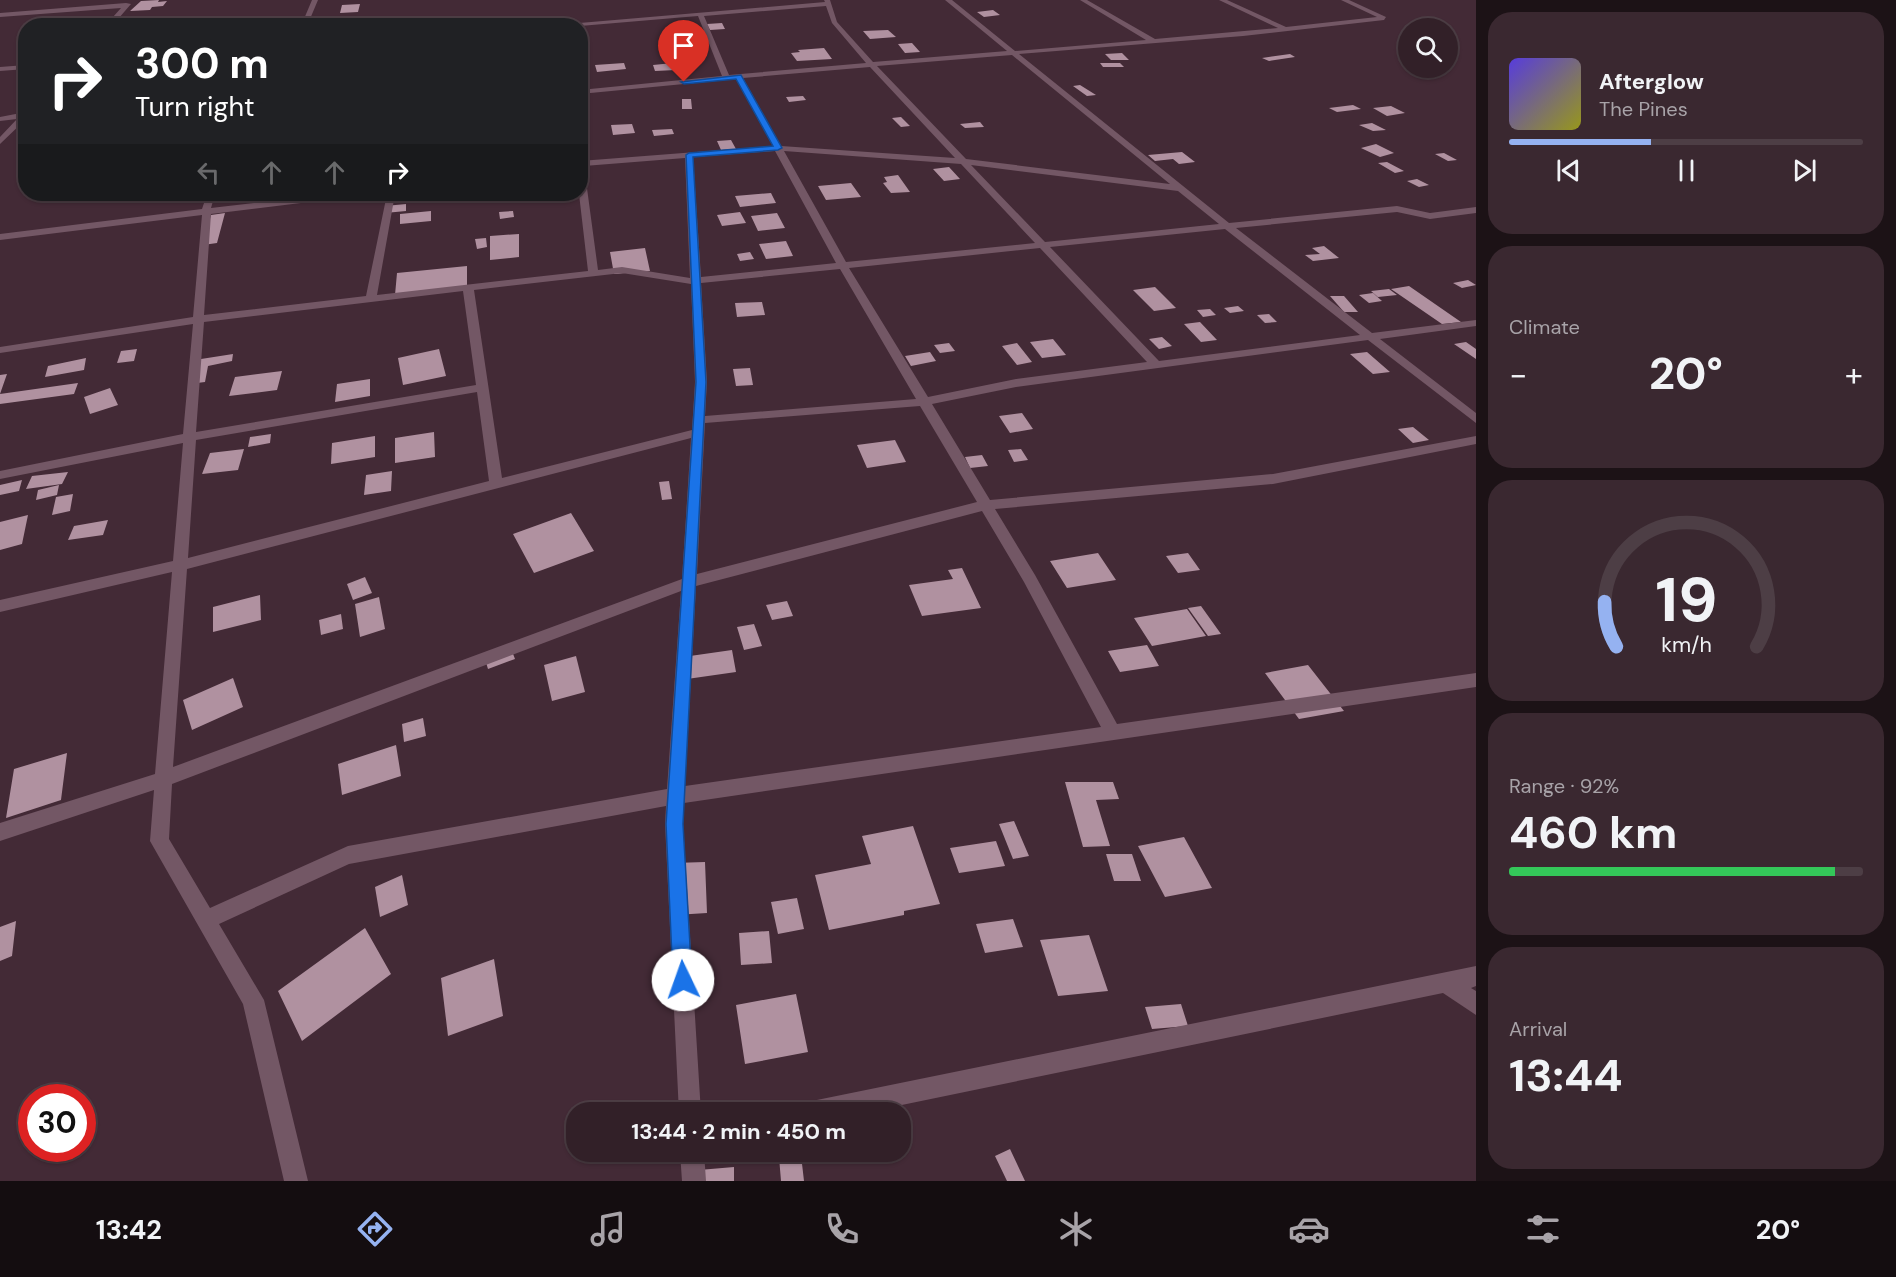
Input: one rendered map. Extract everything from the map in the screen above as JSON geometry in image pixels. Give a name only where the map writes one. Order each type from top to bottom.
[{"type":"street","points":[[115,18],[132,0]]},
{"type":"street","points":[[307,18],[315,0]]},
{"type":"street","points":[[773,0],[779,8]]},
{"type":"street","points":[[948,0],[1179,188],[1476,419]]},
{"type":"street","points":[[1083,0],[1152,41]]},
{"type":"street","points":[[1222,0],[1286,29]]},
{"type":"street","points":[[588,91],[871,64],[1286,29],[1384,18],[1344,0]]},
{"type":"street","points":[[588,23],[828,2],[834,22],[871,64],[960,161],[1156,365]]},
{"type":"street","points":[[0,15],[126,6]]},
{"type":"street","points":[[700,14],[732,77],[778,148],[843,266],[1030,579],[1113,733]]},
{"type":"street","points":[[0,69],[18,68]]},
{"type":"street","points":[[0,119],[18,116]]},
{"type":"street","points":[[0,142],[18,122]]},
{"type":"street","points":[[588,164],[778,148],[960,161],[1179,188]]},
{"type":"street","points":[[689,155],[701,382],[674,824],[689,1102]]},
{"type":"street","points":[[209,201],[159,841],[253,1000],[296,1181]]},
{"type":"street","points":[[0,237],[291,201]]},
{"type":"street","points":[[372,299],[390,201]]},
{"type":"street","points":[[584,201],[593,273]]},
{"type":"street","points":[[0,350],[200,320],[622,270],[696,280],[1397,209],[1430,216],[1476,210]]},
{"type":"street","points":[[468,288],[496,484]]},
{"type":"street","points":[[0,606],[180,565],[496,484],[698,426],[924,402],[1016,383],[1476,323]]},
{"type":"street","points":[[0,475],[190,437],[482,388]]},
{"type":"street","points":[[0,832],[164,779],[689,582],[986,505],[1273,479],[1476,440]]},
{"type":"street","points":[[206,920],[348,855],[676,796],[1476,680]]},
{"type":"street","points":[[861,1102],[1476,976]]},
{"type":"street","points":[[1445,982],[1476,1004]]},
{"type":"street","points":[[693,1162],[694,1181]]},
{"type":"building","points":[[159,0],[158,2],[167,1],[163,6],[152,7],[150,10],[130,11],[141,1]]},
{"type":"building","points":[[360,4],[358,12],[340,13],[342,5]]},
{"type":"building","points":[[993,10],[1000,15],[984,17],[977,12]]},
{"type":"building","points":[[722,23],[725,29],[710,30],[707,24]]},
{"type":"building","points":[[888,30],[896,37],[870,39],[863,31]]},
{"type":"building","points":[[912,43],[920,52],[905,53],[898,44]]},
{"type":"building","points":[[824,48],[832,59],[797,61],[791,53],[800,52],[798,50]]},
{"type":"building","points":[[1122,53],[1129,60],[1111,60],[1105,54]]},
{"type":"building","points":[[1290,54],[1295,57],[1269,61],[1262,58]]},
{"type":"building","points":[[624,63],[626,69],[597,72],[595,65]]},
{"type":"building","points":[[673,63],[676,70],[655,71],[653,65]]},
{"type":"building","points":[[1100,63],[1120,63],[1124,67],[1103,67]]},
{"type":"building","points":[[1080,85],[1096,95],[1087,96],[1073,86]]},
{"type":"building","points":[[803,96],[806,100],[789,102],[786,97]]},
{"type":"building","points":[[682,99],[691,99],[692,109],[682,109]]},
{"type":"building","points":[[1353,105],[1361,109],[1337,112],[1329,108]]},
{"type":"building","points":[[1391,106],[1405,113],[1387,116],[1373,108]]},
{"type":"building","points":[[901,117],[910,126],[901,127],[892,118]]},
{"type":"building","points":[[980,122],[984,127],[965,128],[960,124]]},
{"type":"building","points":[[1372,123],[1386,130],[1373,131],[1359,125]]},
{"type":"building","points":[[632,124],[635,133],[613,135],[611,125]]},
{"type":"building","points":[[672,129],[674,134],[654,136],[652,130]]},
{"type":"building","points":[[731,140],[736,149],[721,150],[717,141]]},
{"type":"building","points":[[1376,144],[1394,153],[1380,157],[1361,148]]},
{"type":"building","points":[[1182,152],[1195,162],[1179,164],[1173,159],[1155,161],[1148,155]]},
{"type":"building","points":[[1444,153],[1457,160],[1448,161],[1435,154]]},
{"type":"building","points":[[1387,162],[1404,171],[1395,173],[1378,163]]},
{"type":"building","points":[[949,167],[960,179],[944,181],[933,169]]},
{"type":"building","points":[[898,175],[910,192],[891,193],[883,183],[887,182],[884,177]]},
{"type":"building","points":[[1417,179],[1429,185],[1419,187],[1407,181]]},
{"type":"building","points":[[851,183],[861,197],[826,200],[818,186]]},
{"type":"building","points":[[771,193],[776,203],[740,207],[735,196]]},
{"type":"building","points":[[406,204],[406,211],[385,213],[385,206]]},
{"type":"building","points":[[431,211],[431,221],[400,224],[400,214]]},
{"type":"building","points":[[513,211],[514,217],[500,219],[499,212]]},
{"type":"building","points":[[740,212],[746,223],[722,226],[717,215]]},
{"type":"building","points":[[225,213],[217,243],[203,245],[211,215]]},
{"type":"building","points":[[777,213],[785,228],[758,231],[751,216]]},
{"type":"building","points":[[519,234],[519,257],[490,260],[490,236]]},
{"type":"building","points":[[486,238],[487,247],[477,249],[475,239]]},
{"type":"building","points":[[786,241],[793,256],[766,259],[759,244]]},
{"type":"building","points":[[1324,246],[1339,258],[1313,261],[1305,255],[1320,254],[1312,248]]},
{"type":"building","points":[[645,248],[650,271],[614,274],[610,252]]},
{"type":"building","points":[[750,252],[754,259],[740,261],[737,254]]},
{"type":"building","points":[[467,266],[467,290],[395,295],[397,273]]},
{"type":"building","points":[[1468,280],[1476,285],[1462,288],[1453,283]]},
{"type":"building","points":[[1409,286],[1461,322],[1442,324],[1391,289]]},
{"type":"building","points":[[1155,287],[1176,308],[1154,311],[1133,290]]},
{"type":"building","points":[[1389,289],[1397,295],[1378,297],[1371,291]]},
{"type":"building","points":[[1373,293],[1382,301],[1369,303],[1359,295]]},
{"type":"building","points":[[1330,296],[1344,296],[1358,312],[1344,312]]},
{"type":"building","points":[[762,302],[765,315],[737,317],[735,303]]},
{"type":"building","points":[[1238,306],[1244,311],[1230,313],[1224,308]]},
{"type":"building","points":[[1210,309],[1216,315],[1203,317],[1197,310]]},
{"type":"building","points":[[1269,314],[1277,322],[1265,323],[1257,315]]},
{"type":"building","points":[[1200,322],[1217,340],[1201,342],[1184,324]]},
{"type":"building","points":[[1162,337],[1172,346],[1159,349],[1149,339]]},
{"type":"building","points":[[1053,339],[1066,355],[1042,358],[1030,342]]},
{"type":"building","points":[[1466,342],[1476,349],[1476,359],[1454,344]]},
{"type":"building","points":[[949,343],[955,351],[940,353],[934,345]]},
{"type":"building","points":[[1017,343],[1032,362],[1017,365],[1002,346]]},
{"type":"building","points":[[137,349],[134,361],[117,363],[121,351]]},
{"type":"building","points":[[439,349],[446,376],[403,385],[398,358]]},
{"type":"building","points":[[930,352],[936,361],[911,366],[905,356]]},
{"type":"building","points":[[1367,352],[1390,372],[1373,374],[1350,354]]},
{"type":"building","points":[[233,354],[232,361],[208,366],[205,382],[197,383],[201,359]]},
{"type":"building","points":[[86,358],[84,370],[45,377],[48,366]]},
{"type":"building","points":[[750,368],[753,385],[736,386],[733,369]]},
{"type":"building","points":[[282,371],[277,390],[229,396],[235,377]]},
{"type":"building","points":[[7,374],[0,394],[0,375]]},
{"type":"building","points":[[370,379],[370,396],[335,402],[337,384]]},
{"type":"building","points":[[78,383],[74,394],[0,404],[0,394]]},
{"type":"building","points":[[110,388],[118,405],[90,414],[84,397]]},
{"type":"building","points":[[1022,413],[1033,429],[1010,433],[999,416]]},
{"type":"building","points":[[1413,427],[1429,440],[1413,443],[1398,429]]},
{"type":"building","points":[[434,432],[435,457],[395,463],[395,438]]},
{"type":"building","points":[[271,434],[270,443],[248,447],[250,437]]},
{"type":"building","points":[[375,436],[375,457],[331,464],[332,443]]},
{"type":"building","points":[[895,440],[906,462],[867,468],[857,445]]},
{"type":"building","points":[[244,449],[238,470],[202,474],[210,453]]},
{"type":"building","points":[[1021,449],[1028,460],[1014,462],[1008,450]]},
{"type":"building","points":[[982,455],[988,466],[970,468],[965,457]]},
{"type":"building","points":[[392,471],[391,491],[364,495],[366,475]]},
{"type":"building","points":[[68,472],[62,484],[26,489],[32,476]]},
{"type":"building","points":[[22,480],[19,491],[0,495],[0,485]]},
{"type":"building","points":[[669,481],[672,499],[662,500],[659,482]]},
{"type":"building","points":[[59,485],[57,495],[36,500],[38,490]]},
{"type":"building","points":[[73,494],[70,511],[52,515],[56,497]]},
{"type":"building","points":[[571,513],[594,551],[534,573],[513,534]]},
{"type":"building","points":[[28,515],[22,544],[0,550],[0,522]]},
{"type":"building","points":[[108,520],[103,535],[68,540],[74,526]]},
{"type":"building","points":[[1098,553],[1116,580],[1067,588],[1050,561]]},
{"type":"building","points":[[1188,553],[1200,570],[1178,573],[1166,556]]},
{"type":"building","points":[[962,568],[981,608],[922,616],[909,585],[953,579],[948,570]]},
{"type":"building","points":[[365,577],[372,593],[353,600],[347,584]]},
{"type":"building","points":[[260,595],[261,620],[213,632],[213,607]]},
{"type":"building","points":[[379,597],[385,629],[360,637],[355,604]]},
{"type":"building","points":[[787,601],[793,616],[772,620],[766,605]]},
{"type":"building","points":[[1201,606],[1221,634],[1208,636],[1188,608]]},
{"type":"building","points":[[1187,609],[1206,636],[1152,646],[1134,618]]},
{"type":"building","points":[[341,614],[343,629],[321,635],[319,620]]},
{"type":"building","points":[[754,624],[762,646],[744,650],[737,627]]},
{"type":"building","points":[[1147,645],[1159,666],[1120,672],[1108,651]]},
{"type":"building","points":[[510,646],[515,659],[488,669],[484,656]]},
{"type":"building","points":[[732,650],[736,672],[687,679],[683,657]]},
{"type":"building","points":[[576,656],[585,692],[552,701],[544,665]]},
{"type":"building","points":[[1308,665],[1344,711],[1299,719],[1265,673]]},
{"type":"building","points":[[233,678],[243,707],[192,730],[183,700]]},
{"type":"building","points":[[423,718],[426,736],[404,742],[402,724]]},
{"type":"building","points":[[396,745],[401,776],[342,795],[338,764]]},
{"type":"building","points":[[67,753],[61,800],[6,818],[14,769]]},
{"type":"building","points":[[1065,782],[1113,782],[1119,799],[1096,800],[1110,846],[1083,847]]},
{"type":"building","points":[[1014,821],[1029,856],[1013,859],[999,824]]},
{"type":"building","points":[[913,826],[940,904],[904,911],[904,915],[829,930],[815,875],[871,864],[862,836]]},
{"type":"building","points":[[1184,837],[1212,888],[1165,897],[1138,846]]},
{"type":"building","points":[[996,841],[1005,866],[959,873],[950,848]]},
{"type":"building","points":[[1106,854],[1132,854],[1141,881],[1114,881]]},
{"type":"building","points":[[705,862],[707,913],[675,915],[674,863]]},
{"type":"building","points":[[402,875],[408,905],[380,917],[375,887]]},
{"type":"building","points":[[797,898],[804,929],[778,934],[771,902]]},
{"type":"building","points":[[1013,919],[1023,947],[985,953],[976,924]]},
{"type":"building","points":[[16,921],[12,956],[0,961],[0,927]]},
{"type":"building","points":[[365,928],[391,974],[302,1041],[278,991]]},
{"type":"building","points":[[769,931],[772,963],[741,965],[739,933]]},
{"type":"building","points":[[1089,935],[1108,991],[1058,996],[1040,940]]},
{"type":"building","points":[[494,959],[503,1016],[448,1036],[441,978]]},
{"type":"building","points":[[796,994],[808,1052],[745,1064],[736,1005]]},
{"type":"building","points":[[1181,1004],[1188,1026],[1152,1029],[1145,1007]]},
{"type":"building","points":[[1010,1149],[1025,1181],[1007,1181],[995,1156]]},
{"type":"building","points":[[779,1162],[802,1162],[804,1181],[781,1181]]},
{"type":"building","points":[[734,1167],[734,1181],[699,1181],[699,1170]]},
{"type":"route","points":[[683,980],[674,824],[701,382],[689,155],[778,148],[738,76],[684,82]]}]
